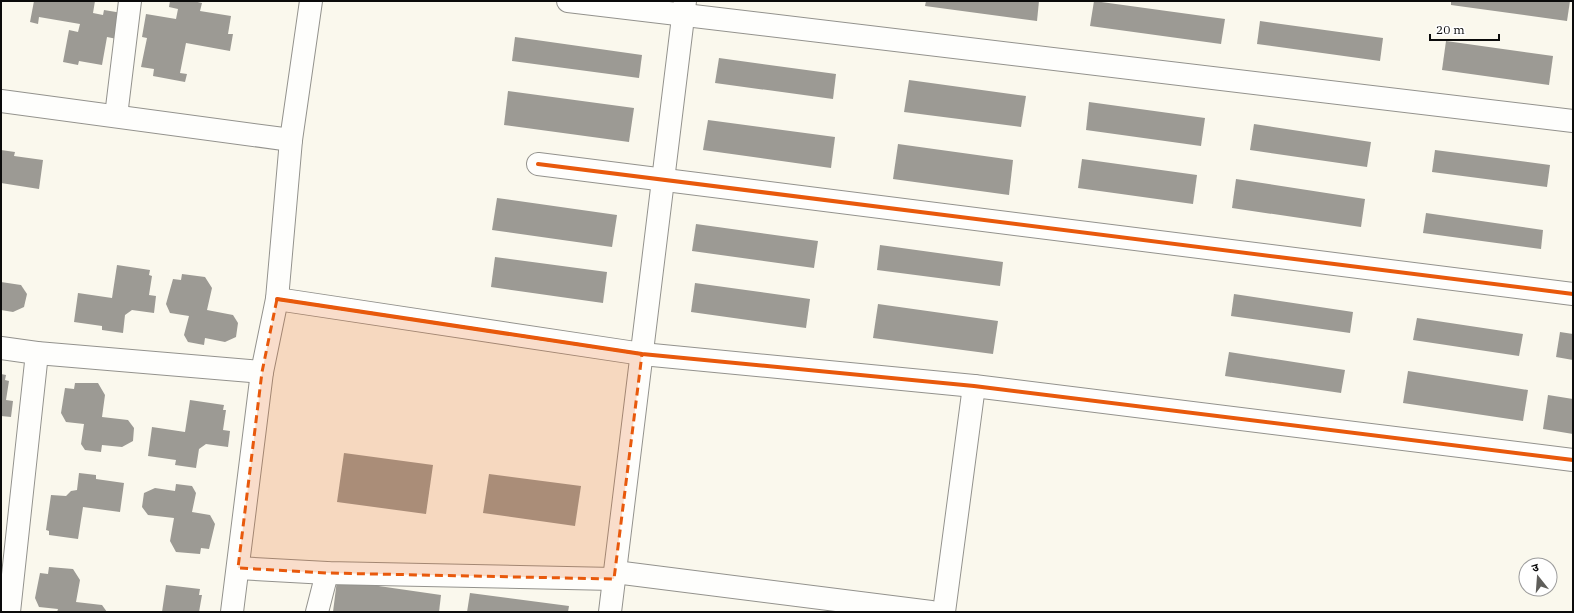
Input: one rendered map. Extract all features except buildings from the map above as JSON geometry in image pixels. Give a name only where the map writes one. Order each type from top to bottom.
[{"type":"street","points":[[116,116],[130,1]]},
{"type":"street","points":[[232,612],[262,372],[277,299],[291,140],[311,1]]},
{"type":"street","points":[[568,1],[684,8],[1573,121]]},
{"type":"street","points":[[610,612],[684,8]]},
{"type":"street","points":[[1,101],[291,140]]},
{"type":"street","points":[[538,164],[1573,294]]},
{"type":"street","points":[[277,299],[642,354],[974,386],[1573,460]]},
{"type":"street","points":[[1,348],[37,353],[262,372]]},
{"type":"street","points":[[9,612],[37,353]]},
{"type":"street","points":[[944,612],[974,386]]},
{"type":"street","points":[[238,568],[327,573],[615,576],[931,612]]},
{"type":"street","points":[[317,612],[327,573]]},
{"type":"highlighted area","points":[[277,299],[642,354],[614,579],[327,573],[238,568],[262,372]]},
{"type":"cycle path","points":[[538,164],[1573,294]]},
{"type":"cycle path","points":[[277,299],[642,354],[974,386],[1573,460]]}]
